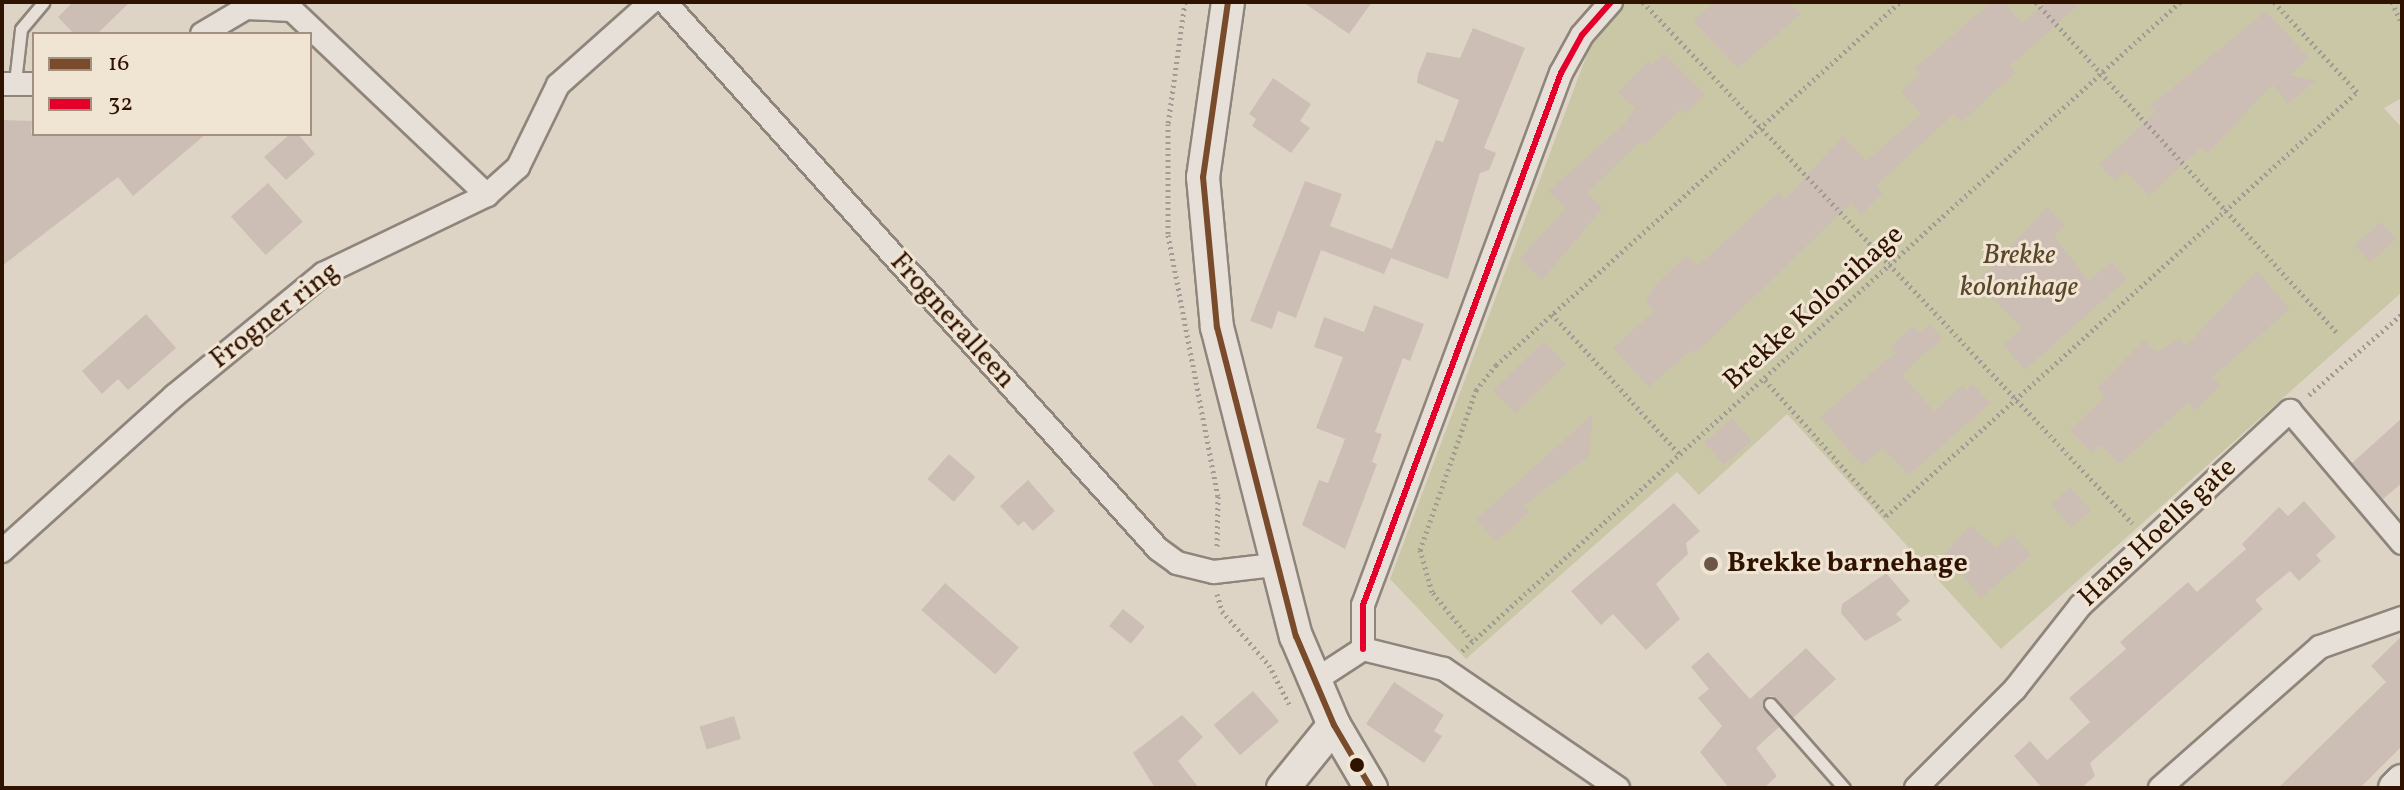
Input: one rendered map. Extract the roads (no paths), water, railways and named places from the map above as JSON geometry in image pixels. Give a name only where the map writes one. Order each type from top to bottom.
[{"type":"main road","points":[[1228,2],[1207,137],[1205,244],[1232,400],[1274,565],[1314,681],[1334,725],[1371,788]]},
{"type":"main road","points":[[1283,788],[1334,725]]},
{"type":"main road","points":[[2395,788],[2402,781]]},
{"type":"street","name":"Frogner ring","points":[[2,551],[174,396],[323,274],[487,195],[518,167],[558,85],[651,2]]},
{"type":"street","name":"Frogneralleen","points":[[665,2],[1158,549],[1177,563],[1214,572],[1274,565]]},
{"type":"street","points":[[1363,649],[1363,605],[1561,73],[1582,35],[1611,2]]},
{"type":"street","points":[[205,32],[246,8],[292,10],[487,195]]},
{"type":"street","name":"Hans Hoells gate","points":[[1916,788],[2148,540],[2290,411],[2402,543]]},
{"type":"street","points":[[2160,788],[2320,647],[2402,618]]},
{"type":"street","points":[[1314,681],[1363,649],[1444,669],[1618,788]]},
{"type":"lane","points":[[17,84],[21,29],[44,2]]},
{"type":"lane","points":[[1770,704],[1844,788]]},
{"type":"place","name":"Brekke barnehage","points":[[1711,564]]},
{"type":"park label","name":"Brekke kolonihage","points":[[2019,272]]}]
